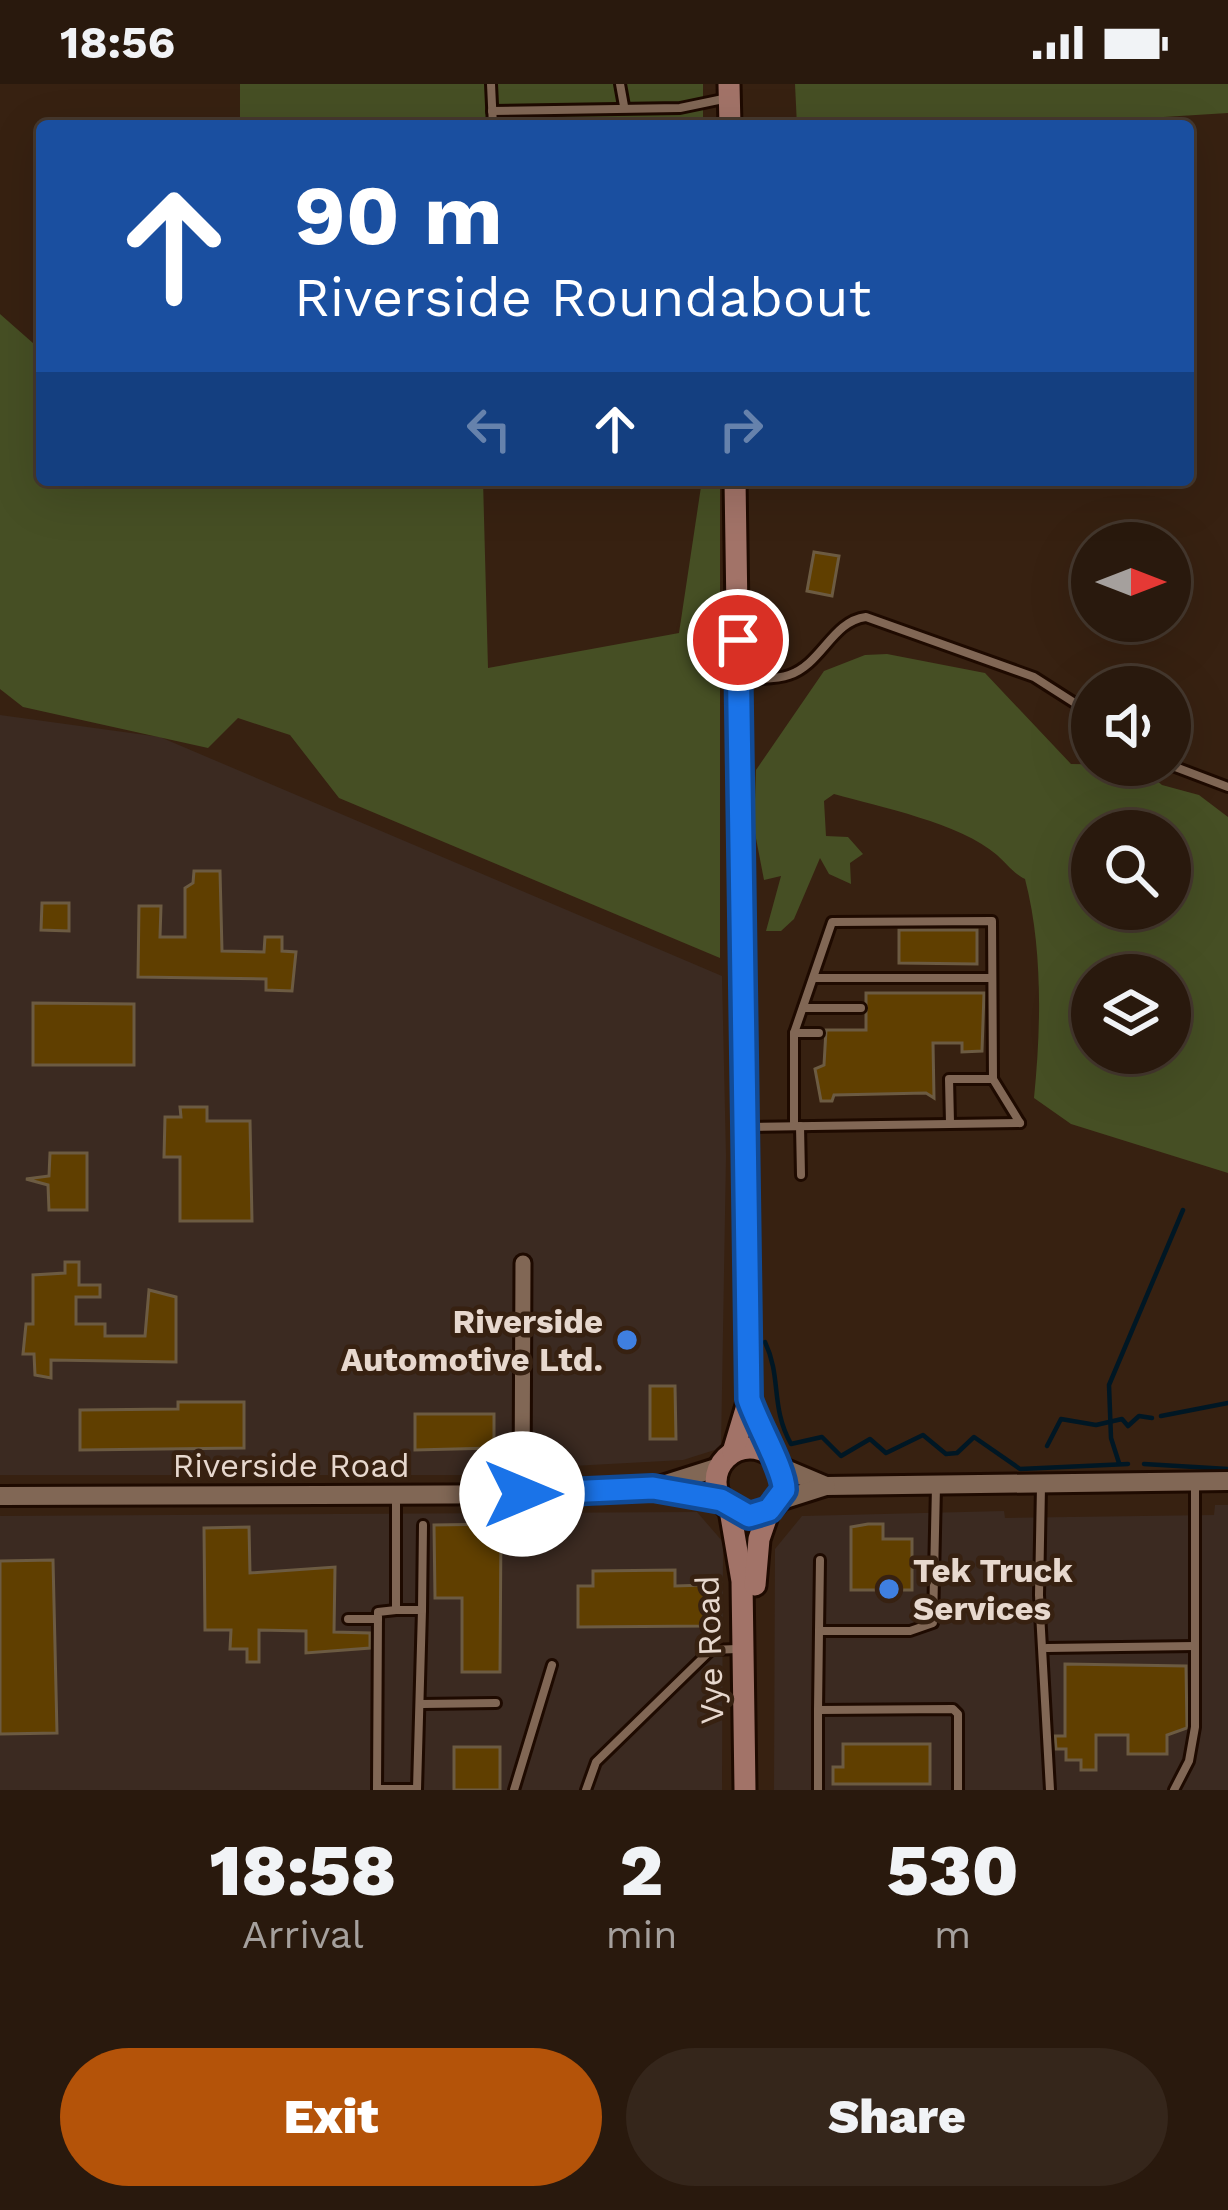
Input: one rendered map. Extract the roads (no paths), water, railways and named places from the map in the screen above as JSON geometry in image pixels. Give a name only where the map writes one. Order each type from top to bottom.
[{"type":"main road","points":[[735,486],[749,1399],[726,1459],[725,1505],[749,1516],[774,1506],[776,1461],[749,1399]]},
{"type":"main road","points":[[726,1459],[756,1448],[776,1461]]},
{"type":"main road","name":"Vye Road","points":[[725,1505],[741,1564],[745,1790]]},
{"type":"main road","name":"Vye Road","points":[[756,1790],[755,1561],[774,1506]]},
{"type":"street","points":[[522,1494],[523,1263]]},
{"type":"street","name":"Riverside Road","points":[[653,1488],[726,1459]]},
{"type":"street","points":[[776,1461],[826,1486]]},
{"type":"street","points":[[774,1506],[826,1486],[1228,1481]]},
{"type":"street","name":"Riverside Road","points":[[0,1496],[522,1494],[653,1488],[725,1505]]},
{"type":"lane","points":[[490,84],[493,120]]},
{"type":"lane","points":[[620,84],[624,106]]},
{"type":"lane","points":[[492,111],[680,108],[729,91]]},
{"type":"lane","points":[[739,680],[789,675],[812,662],[846,624],[866,617],[1034,676],[1071,701]]},
{"type":"lane","points":[[1191,773],[1228,787]]},
{"type":"lane","points":[[746,1127],[797,1126],[950,1123],[1020,1123],[993,1079],[992,921],[832,922],[794,1033],[797,1126],[801,1175]]},
{"type":"lane","points":[[813,978],[992,978]]},
{"type":"lane","points":[[803,1008],[861,1008]]},
{"type":"lane","points":[[794,1033],[819,1033]]},
{"type":"lane","points":[[950,1123],[949,1079],[993,1079]]},
{"type":"lane","points":[[1174,1790],[1190,1761],[1196,1726],[1195,1481]]},
{"type":"lane","points":[[1042,1483],[1039,1594],[1046,1648],[1050,1790]]},
{"type":"lane","points":[[819,1631],[910,1631],[935,1621],[936,1484]]},
{"type":"lane","points":[[396,1495],[396,1610]]},
{"type":"lane","points":[[422,1525],[422,1610],[422,1704],[420,1788],[377,1790],[380,1610],[422,1610]]},
{"type":"lane","points":[[818,1790],[820,1560]]},
{"type":"lane","points":[[348,1619],[378,1619]]},
{"type":"lane","points":[[1046,1648],[1195,1646]]},
{"type":"lane","points":[[586,1790],[596,1762],[711,1650],[745,1648]]},
{"type":"lane","points":[[514,1790],[552,1665]]},
{"type":"lane","points":[[422,1704],[496,1702]]},
{"type":"lane","points":[[818,1711],[953,1709],[958,1714],[958,1790]]},
{"type":"waterway","points":[[1119,1463],[1111,1438],[1109,1385],[1183,1210]]},
{"type":"waterway","points":[[765,1342],[780,1417],[791,1444],[822,1437],[841,1456],[870,1439],[886,1453],[923,1435],[946,1454],[957,1453],[974,1437],[1020,1469],[1128,1464]]},
{"type":"waterway","points":[[1161,1416],[1228,1403]]},
{"type":"waterway","points":[[1047,1446],[1061,1419],[1096,1425],[1122,1419],[1128,1426],[1139,1416],[1152,1418]]},
{"type":"waterway","points":[[1144,1464],[1228,1469]]},
{"type":"place","name":"Riverside Automotive Ltd.","points":[[627,1340]]},
{"type":"place","name":"Tek Truck Services","points":[[889,1589]]}]
